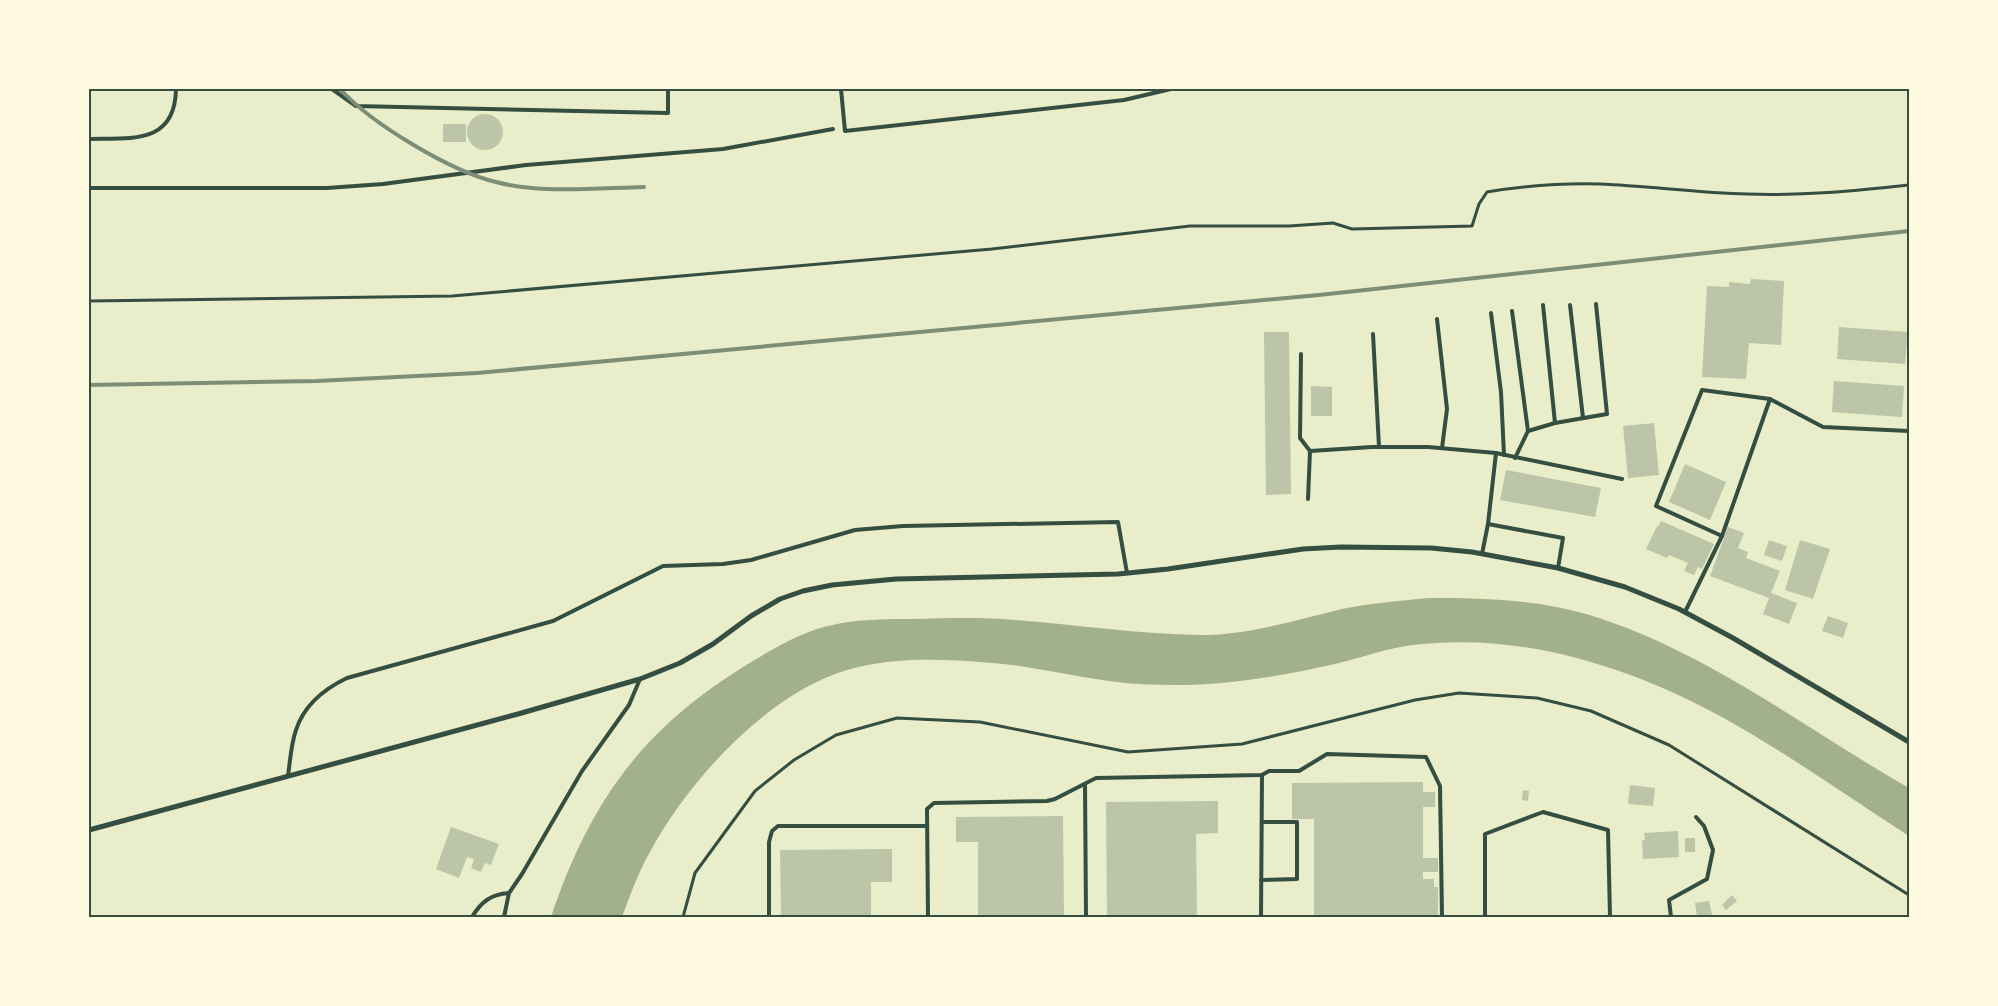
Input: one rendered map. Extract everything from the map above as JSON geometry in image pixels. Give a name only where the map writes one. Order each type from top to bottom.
[{"type":"street","points":[[89,830],[518,714],[640,679],[680,662],[713,644],[752,616],[780,600],[812,589],[862,581],[896,579],[1127,573],[1168,569],[1302,549],[1388,546],[1431,548],[1482,554],[1558,568],[1625,587],[1685,612],[1909,742]]},
{"type":"lane","points":[[89,140],[143,138],[163,128],[175,106],[176,89]]},
{"type":"lane","points":[[332,89],[356,106],[668,113],[668,89]]},
{"type":"lane","points":[[841,89],[845,131],[1124,100],[1171,89]]},
{"type":"lane","points":[[89,188],[327,188],[383,184],[517,166],[723,149],[832,129]]},
{"type":"lane","points":[[1528,431],[1555,423],[1607,414],[1596,304]]},
{"type":"lane","points":[[1543,305],[1555,423]]},
{"type":"lane","points":[[1570,305],[1583,418]]},
{"type":"lane","points":[[1512,311],[1528,431],[1515,458]]},
{"type":"lane","points":[[1491,312],[1501,392],[1504,455]]},
{"type":"lane","points":[[1436,320],[1447,409],[1442,448]]},
{"type":"lane","points":[[1373,334],[1379,447]]},
{"type":"lane","points":[[1301,354],[1300,438],[1310,451],[1308,499]]},
{"type":"lane","points":[[1722,536],[1656,506],[1702,390],[1770,399],[1823,427],[1909,430]]},
{"type":"lane","points":[[1685,612],[1722,536],[1770,399]]},
{"type":"lane","points":[[1310,451],[1379,447],[1442,448],[1496,453],[1622,479]]},
{"type":"lane","points":[[1482,554],[1488,524],[1496,453]]},
{"type":"lane","points":[[288,776],[295,730],[304,713],[316,698],[330,686],[347,678],[553,621],[663,566],[723,564],[752,560],[855,530],[903,526],[1118,522],[1127,573]]},
{"type":"lane","points":[[1488,524],[1564,538],[1558,568]]},
{"type":"lane","points":[[504,917],[509,893],[582,771],[629,704],[640,679]]},
{"type":"lane","points":[[928,917],[927,809],[934,803],[1047,801],[1096,778],[1262,775],[1269,771],[1299,771],[1327,754],[1426,757],[1440,786],[1442,917]]},
{"type":"lane","points":[[1261,917],[1262,775]]},
{"type":"lane","points":[[1085,784],[1086,917]]},
{"type":"lane","points":[[1485,917],[1485,834],[1543,812],[1608,830],[1610,917]]},
{"type":"lane","points":[[1671,917],[1669,900],[1707,879],[1713,850],[1704,826],[1696,817]]},
{"type":"lane","points":[[1261,880],[1297,879],[1297,822],[1262,822]]},
{"type":"lane","points":[[769,917],[769,842],[772,832],[778,826],[927,826]]},
{"type":"lane","points":[[472,917],[478,906],[488,898],[498,894],[509,893]]},
{"type":"path","points":[[89,301],[452,296],[992,249],[1190,226],[1333,224],[1352,229],[1472,226],[1479,204],[1487,192],[1541,185],[1600,184],[1784,195],[1848,192],[1909,185]]},
{"type":"path","points":[[683,917],[695,873],[755,791],[794,760],[836,735],[897,718],[980,722],[1128,752],[1242,744],[1415,700],[1459,693],[1527,698],[1591,711],[1669,745],[1909,895]]},
{"type":"shaded area","points":[[1428,598],[1508,600],[1567,609],[1629,629],[1671,648],[1752,692],[1909,788],[1909,836],[1780,751],[1699,705],[1661,687],[1621,672],[1580,659],[1539,650],[1497,644],[1455,642],[1403,646],[1335,664],[1275,676],[1195,685],[1117,682],[1022,666],[957,660],[883,662],[847,670],[817,682],[788,698],[734,742],[709,768],[667,823],[643,866],[622,917],[551,917],[566,875],[583,838],[603,803],[625,771],[650,742],[678,714],[711,688],[769,651],[813,630],[846,622],[865,620],[978,618],[1155,633],[1201,635],[1255,630],[1342,609]]},
{"type":"building","points":[[485,114],[492,115],[498,119],[502,125],[502,139],[498,145],[492,149],[485,150],[478,149],[472,145],[468,139],[467,132],[468,125],[472,119],[478,115]]},
{"type":"building","points":[[443,124],[466,124],[466,142],[443,142]]},
{"type":"building","points":[[1751,279],[1784,281],[1781,345],[1749,343],[1746,379],[1702,377],[1707,286],[1729,287],[1729,282],[1750,284]]},
{"type":"building","points":[[1839,327],[1908,332],[1905,364],[1837,359]]},
{"type":"building","points":[[1264,332],[1289,332],[1291,494],[1266,495]]},
{"type":"building","points":[[1834,381],[1904,386],[1902,417],[1832,412]]},
{"type":"building","points":[[1311,386],[1332,387],[1332,416],[1311,416]]},
{"type":"building","points":[[1654,423],[1659,475],[1628,478],[1623,426]]},
{"type":"building","points":[[1685,464],[1726,482],[1710,520],[1669,502]]},
{"type":"building","points":[[1506,470],[1601,488],[1595,517],[1500,500]]},
{"type":"building","points":[[1661,521],[1714,544],[1702,569],[1698,567],[1694,575],[1684,571],[1688,563],[1669,555],[1667,558],[1646,549]]},
{"type":"building","points":[[1728,527],[1744,533],[1738,548],[1748,552],[1746,558],[1780,571],[1771,593],[1797,603],[1789,624],[1763,614],[1769,598],[1710,576]]},
{"type":"building","points":[[1769,540],[1787,546],[1782,561],[1764,555]]},
{"type":"building","points":[[1800,540],[1830,549],[1813,599],[1785,590]]},
{"type":"building","points":[[1828,616],[1848,623],[1843,638],[1822,631]]},
{"type":"building","points":[[1423,782],[1423,792],[1435,792],[1435,807],[1423,807],[1423,858],[1438,858],[1438,872],[1423,872],[1423,879],[1434,879],[1434,887],[1438,887],[1438,917],[1314,917],[1314,819],[1292,819],[1292,783]]},
{"type":"building","points":[[1630,785],[1655,788],[1653,806],[1628,804]]},
{"type":"building","points":[[1523,790],[1529,791],[1528,801],[1522,800]]},
{"type":"building","points":[[1218,801],[1218,833],[1196,834],[1197,917],[1107,917],[1106,802]]},
{"type":"building","points":[[1063,816],[1064,917],[978,917],[978,842],[956,842],[956,817]]},
{"type":"building","points":[[451,827],[499,844],[491,865],[485,863],[481,872],[471,868],[474,859],[467,857],[459,878],[436,869]]},
{"type":"building","points":[[1678,831],[1679,857],[1643,859],[1642,840],[1645,840],[1644,833]]},
{"type":"building","points":[[1685,838],[1695,838],[1695,852],[1685,852]]},
{"type":"building","points":[[892,849],[892,882],[871,882],[871,917],[781,917],[780,850]]},
{"type":"building","points":[[1732,895],[1737,901],[1726,910],[1722,905]]},
{"type":"building","points":[[1709,901],[1712,915],[1697,917],[1695,903]]},
{"type":"railway","points":[[340,89],[354,103],[391,131],[435,157],[477,176],[513,186],[531,188],[644,187]]},
{"type":"railway","points":[[89,385],[317,381],[477,373],[1319,295],[1909,231]]}]
